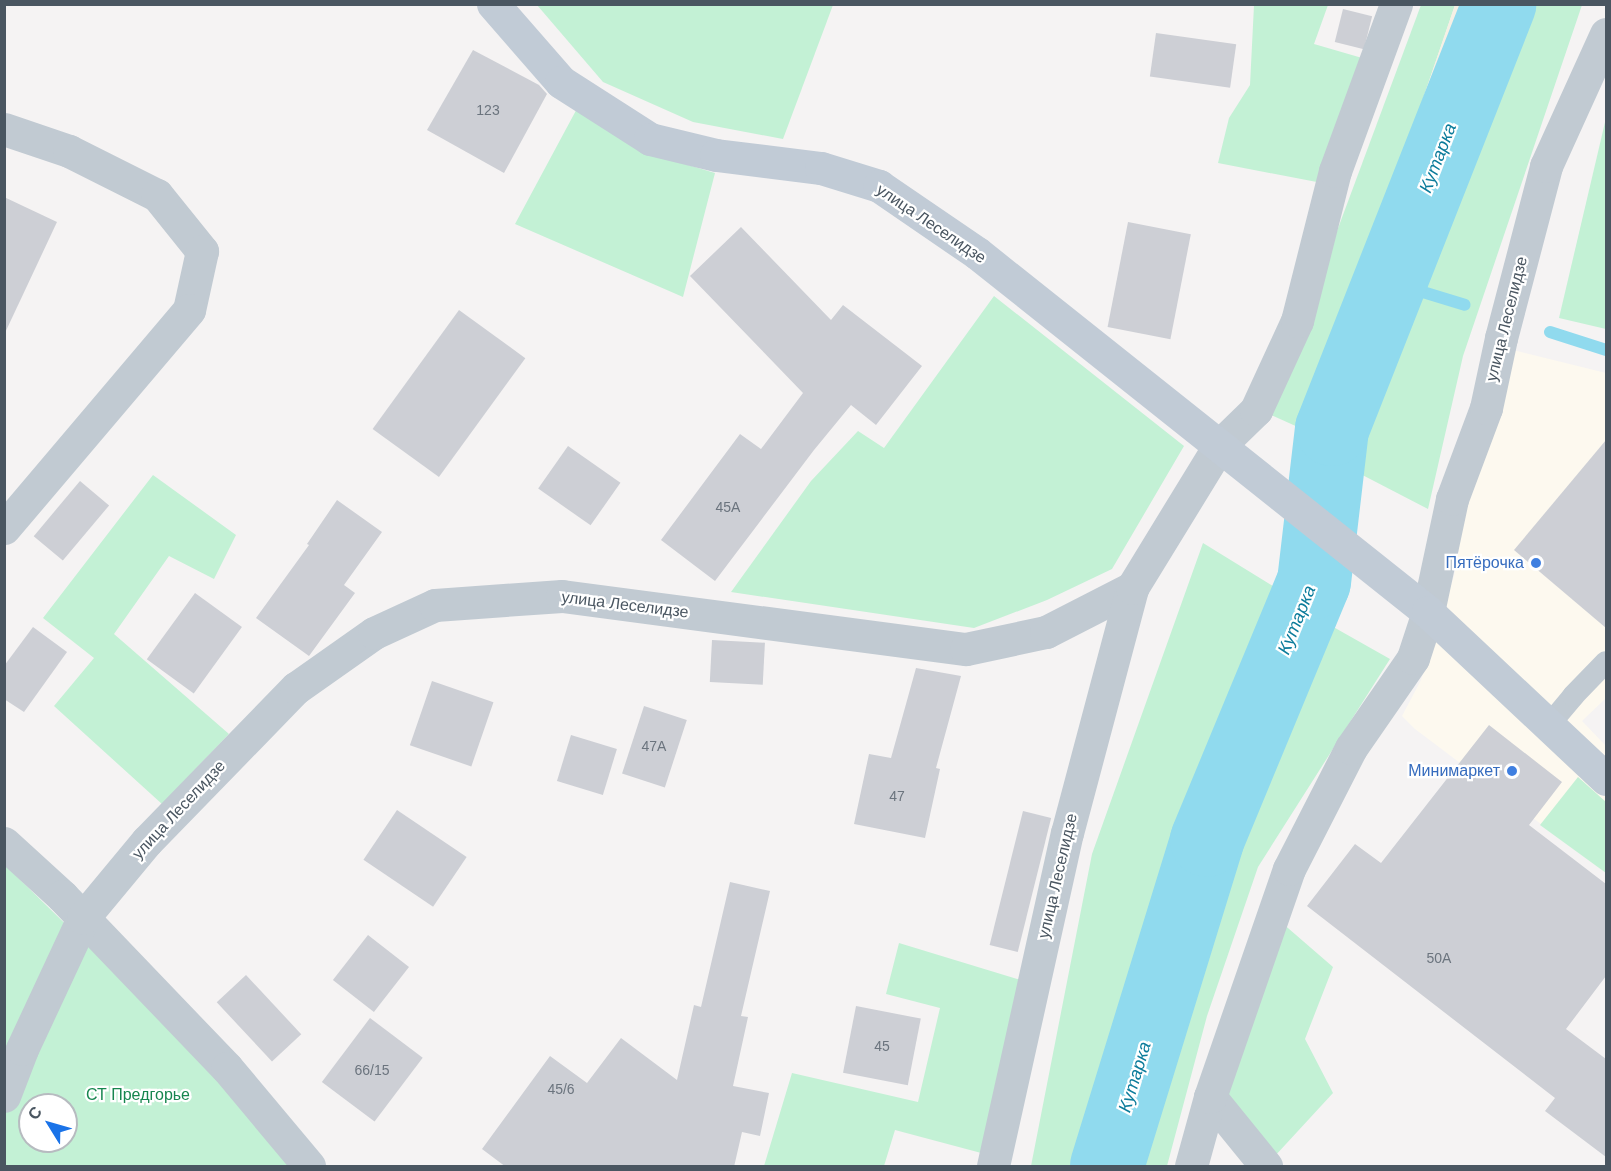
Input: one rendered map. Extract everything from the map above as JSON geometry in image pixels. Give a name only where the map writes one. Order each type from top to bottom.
[{"type":"street","name":"улица Леселидзе","points":[[493,4],[561,82],[650,139],[716,154],[821,168],[879,186],[977,253],[1428,612]]},
{"type":"street","name":"улица Леселидзе","points":[[993,1167],[1067,833],[1132,588],[1220,446],[1256,410],[1297,321],[1335,171],[1395,4]]},
{"type":"street","name":"улица Леселидзе","points":[[1191,1167],[1210,1097],[1289,869],[1351,748],[1413,658],[1428,612],[1452,499],[1486,408],[1501,338],[1546,166],[1606,34]]},
{"type":"street","points":[[4,129],[69,151],[156,195],[202,251],[189,310],[4,528]]},
{"type":"street","name":"улица Леселидзе","points":[[4,1096],[22,1049],[83,918],[147,841],[296,688],[374,633],[435,605],[562,596],[966,649],[1046,632],[1132,588]]},
{"type":"street","points":[[1428,612],[1606,779]]},
{"type":"street","points":[[4,843],[83,918],[227,1068],[309,1167]]},
{"type":"street","points":[[1210,1097],[1266,1167]]},
{"type":"lane","points":[[1549,725],[1573,696],[1606,663]]},
{"type":"shaded area","points":[[1509,349],[1606,373],[1606,698],[1582,721],[1606,746],[1606,873],[1415,729],[1402,716],[1421,680],[1454,576],[1472,474]]},
{"type":"green space","points":[[537,5],[833,5],[783,139],[693,122],[603,82]]},
{"type":"green space","points":[[1254,5],[1328,5],[1314,44],[1369,60],[1322,183],[1218,163],[1229,118],[1250,85]]},
{"type":"green space","points":[[1421,5],[1455,5],[1309,432],[1269,414]]},
{"type":"green space","points":[[1522,5],[1582,5],[1463,356],[1428,509],[1345,466],[1358,419]]},
{"type":"green space","points":[[580,103],[658,156],[715,173],[683,297],[515,224]]},
{"type":"green space","points":[[1606,118],[1606,329],[1559,318]]},
{"type":"green space","points":[[994,296],[1184,446],[1112,569],[1047,600],[974,628],[731,592],[811,481],[858,431],[884,448]]},
{"type":"green space","points":[[153,475],[236,535],[214,579],[169,556],[114,634],[229,734],[162,804],[54,706],[94,658],[43,618]]},
{"type":"green space","points":[[1203,543],[1281,591],[1230,698],[1082,1137],[1081,1166],[1031,1166],[1092,854]]},
{"type":"green space","points":[[1321,620],[1390,659],[1258,867],[1207,1016],[1167,1166],[1121,1166],[1222,857]]},
{"type":"green space","points":[[1578,777],[1606,802],[1606,873],[1540,825]]},
{"type":"green space","name":"СТ Предгорье","points":[[4,864],[218,1073],[297,1166],[5,1166]]},
{"type":"green space","points":[[1281,922],[1333,967],[1305,1039],[1333,1093],[1274,1157],[1221,1092]]},
{"type":"green space","points":[[899,943],[1024,981],[985,1154],[895,1130],[884,1166],[764,1166],[792,1073],[918,1102],[940,1008],[886,994]]},
{"type":"sand","points":[[1455,5],[1522,5],[1358,419],[1321,620],[1222,857],[1121,1166],[1081,1166],[1082,1137],[1230,698],[1281,591],[1309,432]]},
{"type":"building","points":[[1343,9],[1372,16],[1364,49],[1335,42]]},
{"type":"building","points":[[1156,33],[1236,44],[1230,88],[1150,77]]},
{"type":"building","points":[[473,50],[539,85],[547,94],[504,173],[427,130]]},
{"type":"building","points":[[4,197],[57,222],[4,335]]},
{"type":"building","points":[[1128,222],[1191,234],[1170,339],[1108,327]]},
{"type":"building","points":[[741,227],[831,320],[843,305],[922,366],[876,425],[851,405],[715,581],[661,540],[740,434],[761,449],[803,393],[690,276]]},
{"type":"building","points":[[459,310],[525,358],[439,477],[373,429]]},
{"type":"building","points":[[1606,440],[1606,628],[1514,550]]},
{"type":"building","points":[[568,446],[620,483],[591,525],[538,489]]},
{"type":"building","points":[[80,481],[109,505],[63,561],[34,536]]},
{"type":"building","points":[[337,500],[382,532],[344,585],[355,593],[309,656],[256,618],[309,545],[307,544]]},
{"type":"building","points":[[195,593],[242,627],[194,693],[147,659]]},
{"type":"building","points":[[33,627],[67,652],[24,712],[4,699],[4,666]]},
{"type":"building","points":[[712,640],[765,643],[763,685],[710,682]]},
{"type":"building","points":[[916,668],[961,676],[936,768],[940,769],[925,838],[854,824],[869,754],[891,758]]},
{"type":"building","points":[[432,681],[493,702],[471,766],[410,745]]},
{"type":"building","points":[[644,706],[687,720],[665,787],[622,774]]},
{"type":"building","points":[[1489,725],[1562,782],[1529,825],[1606,884],[1606,976],[1566,1029],[1606,1059],[1606,1157],[1545,1111],[1555,1098],[1307,906],[1355,844],[1381,863]]},
{"type":"building","points":[[571,735],[617,749],[603,795],[557,781]]},
{"type":"building","points":[[397,810],[467,857],[433,907],[363,860]]},
{"type":"building","points":[[1023,811],[1051,818],[1018,952],[990,945]]},
{"type":"building","points":[[730,882],[770,891],[741,1016],[748,1017],[733,1086],[769,1093],[760,1136],[742,1132],[734,1167],[506,1167],[482,1149],[550,1056],[587,1083],[621,1038],[677,1080],[694,1005],[701,1007]]},
{"type":"building","points":[[368,935],[409,967],[374,1012],[333,980]]},
{"type":"building","points":[[246,975],[301,1034],[272,1062],[217,1002]]},
{"type":"building","points":[[856,1006],[921,1019],[908,1085],[843,1073]]},
{"type":"building","points":[[370,1018],[423,1058],[375,1122],[322,1082]]},
{"type":"waterway","name":"Кутарка","points":[[1107,1166],[1207,840],[1314,582],[1332,429],[1499,4]]},
{"type":"waterway","points":[[1390,282],[1465,305]]},
{"type":"waterway","points":[[1550,332],[1606,350]]},
{"type":"place","name":"Пятёрочка","points":[[1536,563]]},
{"type":"place","name":"Минимаркет","points":[[1512,771]]}]
